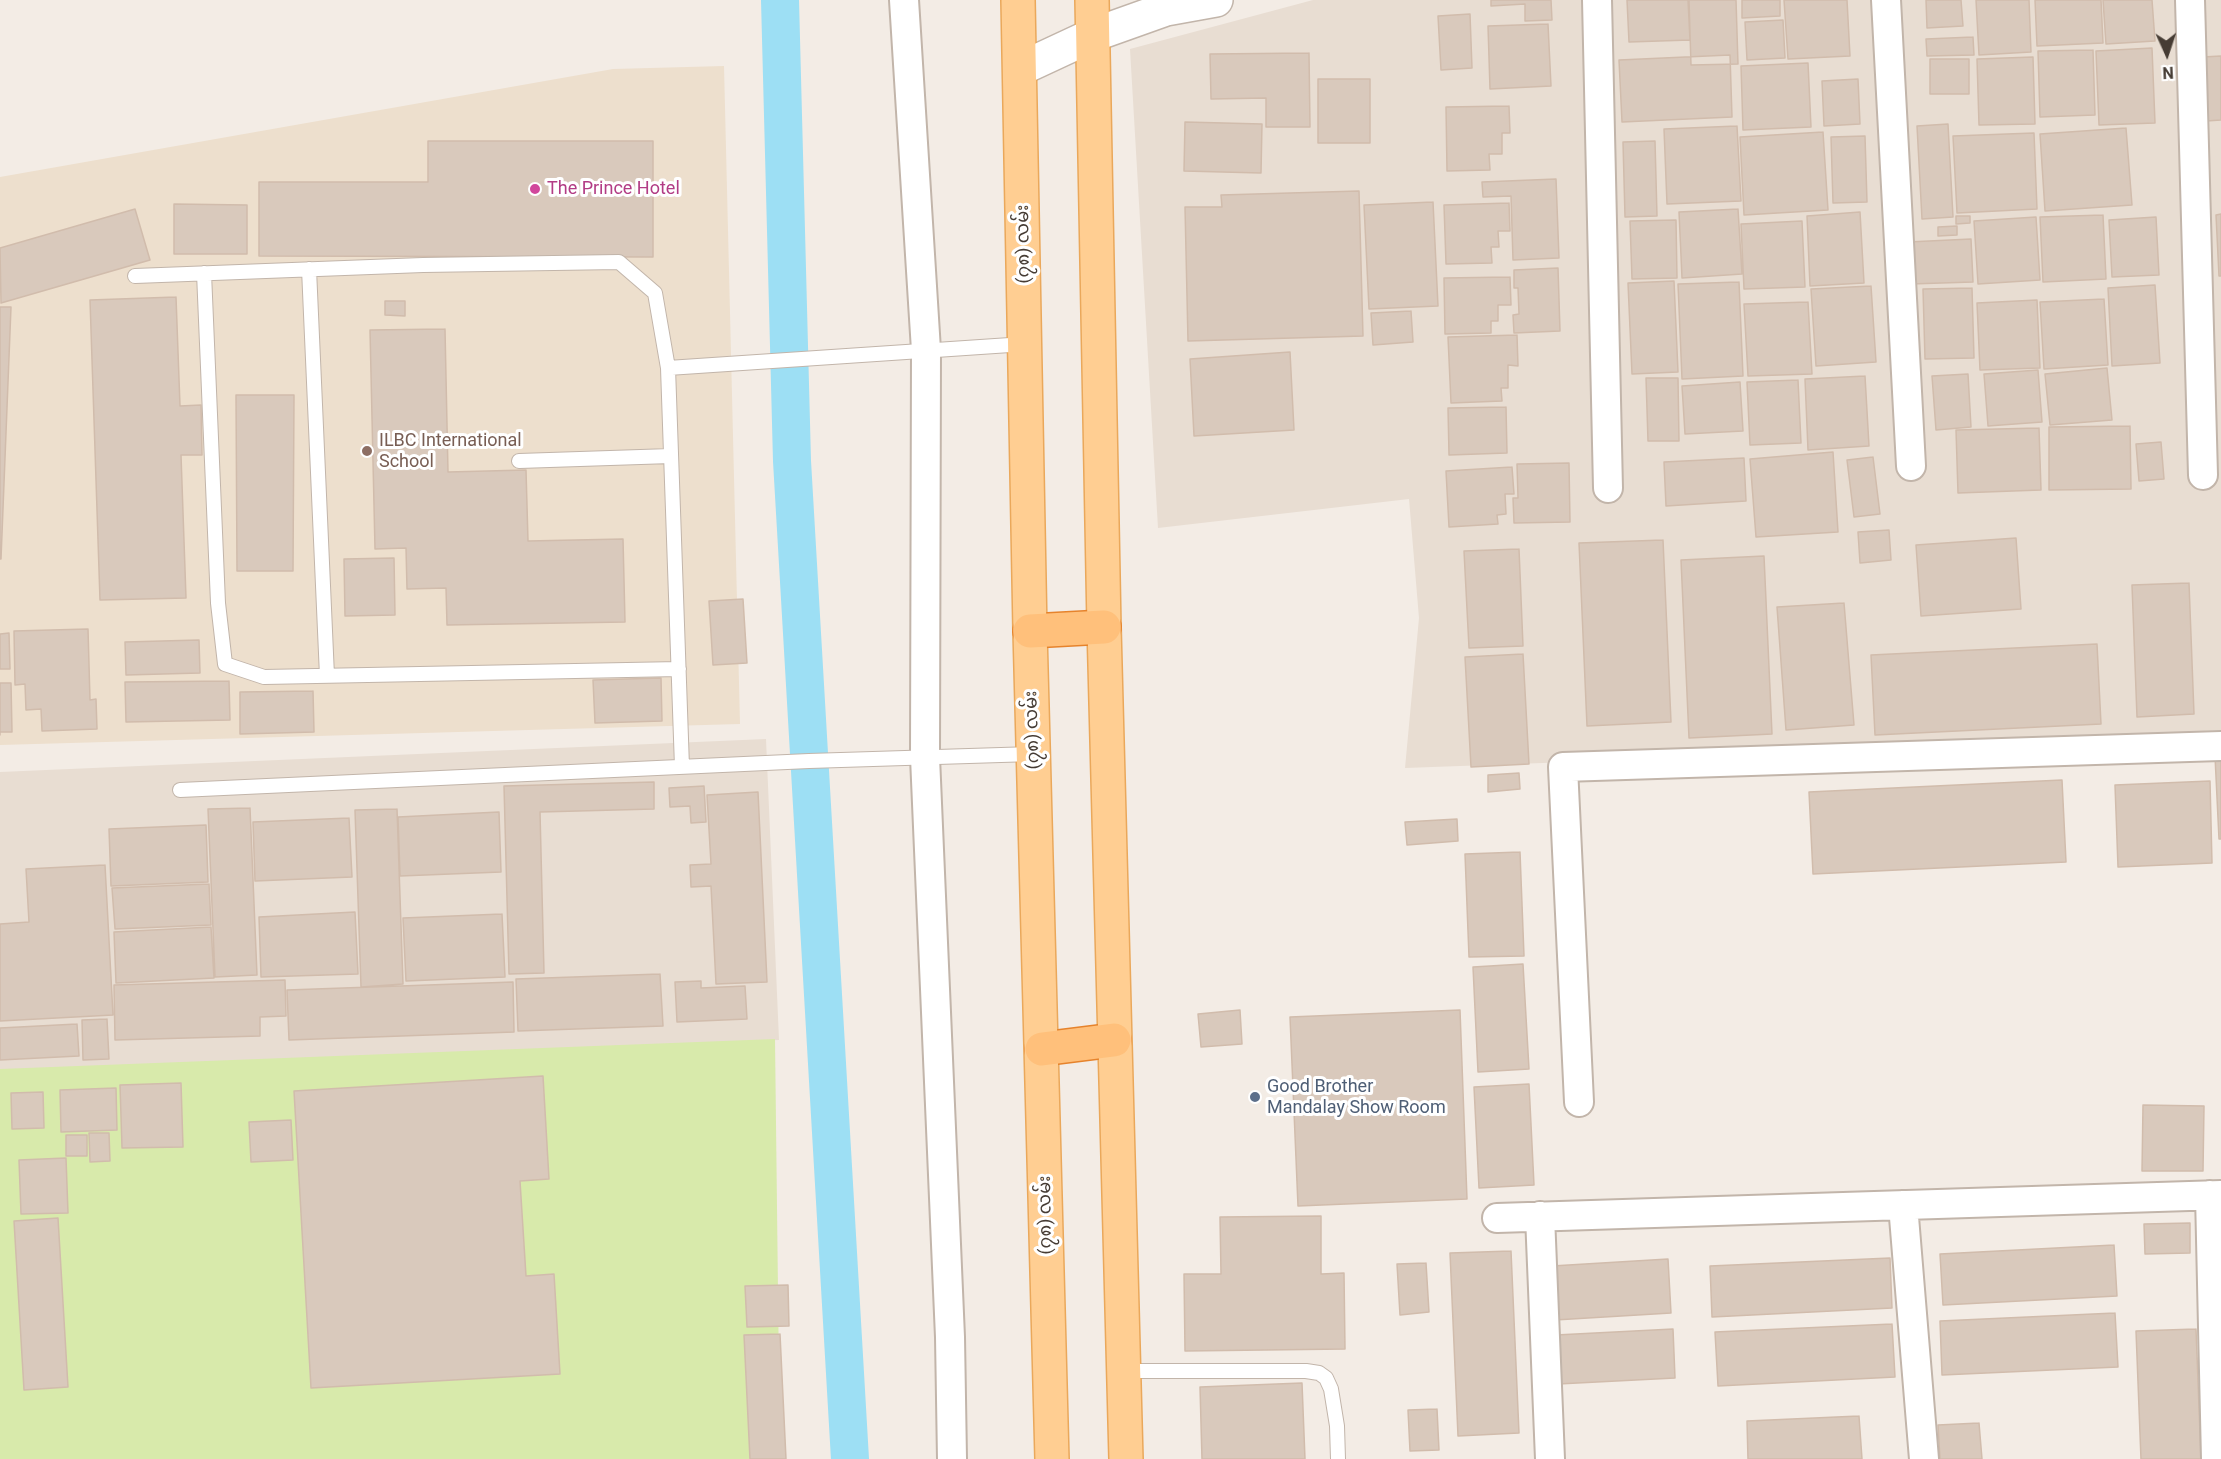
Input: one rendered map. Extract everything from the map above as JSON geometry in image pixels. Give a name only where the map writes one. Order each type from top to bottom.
[{"type":"highway","points":[[1030,631],[1104,627]]},
{"type":"highway","points":[[1042,1049],[1114,1040]]},
{"type":"main road","name":"(၇၈) လမ်း","points":[[1018,0],[1030,631],[1052,1459]]},
{"type":"main road","points":[[1092,0],[1104,627],[1126,1459]]},
{"type":"street","points":[[904,0],[926,350],[924,757],[950,1325],[952,1459]]},
{"type":"street","points":[[1020,69],[1093,35],[1166,9],[1216,0]]},
{"type":"street","points":[[1597,0],[1608,488]]},
{"type":"street","points":[[1886,0],[1911,466]]},
{"type":"street","points":[[2190,0],[2203,474]]},
{"type":"street","points":[[1579,1102],[1563,767],[2221,746]]},
{"type":"street","points":[[1497,1218],[2215,1195],[2216,1459]]},
{"type":"street","points":[[1903,1205],[1924,1459]]},
{"type":"street","points":[[1540,1216],[1550,1459]]},
{"type":"lane","points":[[135,276],[309,269],[619,262],[655,294],[668,368],[682,766]]},
{"type":"lane","points":[[309,269],[327,676]]},
{"type":"lane","points":[[204,273],[218,603],[225,664],[264,677],[679,669]]},
{"type":"lane","points":[[668,368],[1026,344]]},
{"type":"lane","points":[[519,460],[671,456]]},
{"type":"lane","points":[[180,790],[682,766],[1033,754]]},
{"type":"lane","points":[[1123,1371],[1306,1371],[1319,1373],[1326,1378],[1331,1389],[1337,1426],[1338,1459]]},
{"type":"shaded area","points":[[1313,0],[2221,0],[2221,730],[1846,752],[1405,768],[1419,618],[1409,499],[1158,528],[1130,49]]},
{"type":"shaded area","name":"ILBC International School","points":[[724,66],[740,724],[0,745],[0,177],[613,69]]},
{"type":"shaded area","points":[[766,739],[779,1040],[0,1073],[0,772]]},
{"type":"green space","points":[[775,1039],[780,1459],[0,1459],[0,1069]]},
{"type":"building","points":[[1491,0],[1551,0],[1552,20],[1525,21],[1525,4],[1491,6]]},
{"type":"building","points":[[1627,0],[1688,0],[1690,40],[1629,42]]},
{"type":"building","points":[[1689,0],[1736,0],[1738,64],[1691,65]]},
{"type":"building","points":[[1742,0],[1780,0],[1780,16],[1742,18]]},
{"type":"building","points":[[1784,0],[1847,0],[1850,56],[1788,59]]},
{"type":"building","points":[[1926,0],[1961,0],[1963,26],[1927,28]]},
{"type":"building","points":[[1976,0],[2029,0],[2031,52],[1979,55]]},
{"type":"building","points":[[2035,0],[2101,0],[2103,43],[2037,46]]},
{"type":"building","points":[[2103,0],[2152,0],[2155,41],[2106,44]]},
{"type":"building","points":[[1470,14],[1472,68],[1441,70],[1438,16]]},
{"type":"building","points":[[1783,20],[1785,58],[1747,60],[1745,22]]},
{"type":"building","points":[[1548,24],[1551,86],[1490,89],[1488,26]]},
{"type":"building","points":[[1973,37],[1974,55],[1927,56],[1926,39]]},
{"type":"building","points":[[2152,48],[2155,123],[2099,125],[2096,51]]},
{"type":"building","points":[[2093,50],[2095,115],[2040,117],[2038,51]]},
{"type":"building","points":[[1309,53],[1310,127],[1266,127],[1266,98],[1211,99],[1210,54]]},
{"type":"building","points":[[1730,55],[1732,117],[1622,122],[1619,60]]},
{"type":"building","points":[[2221,56],[2221,120],[2206,121],[2203,57]]},
{"type":"building","points":[[2033,57],[2035,124],[1979,125],[1977,59]]},
{"type":"building","points":[[1930,59],[1969,59],[1969,94],[1930,94]]},
{"type":"building","points":[[1808,63],[1811,127],[1743,130],[1741,66]]},
{"type":"building","points":[[1318,79],[1370,79],[1370,143],[1318,143]]},
{"type":"building","points":[[1858,79],[1860,124],[1824,126],[1822,81]]},
{"type":"building","points":[[1509,106],[1510,133],[1502,133],[1502,154],[1489,154],[1490,170],[1447,171],[1446,107]]},
{"type":"building","points":[[1185,122],[1262,124],[1261,173],[1184,171]]},
{"type":"building","points":[[1948,124],[1953,217],[1922,219],[1917,126]]},
{"type":"building","points":[[1737,126],[1741,201],[1667,204],[1664,129]]},
{"type":"building","points":[[2126,128],[2132,205],[2045,211],[2040,134]]},
{"type":"building","points":[[1823,132],[1828,210],[1744,215],[1740,137]]},
{"type":"building","points":[[2034,133],[2037,209],[1957,213],[1953,136]]},
{"type":"building","points":[[1865,136],[1867,202],[1833,203],[1831,137]]},
{"type":"building","points":[[428,141],[653,141],[653,257],[259,256],[259,182],[428,182]]},
{"type":"building","points":[[1655,141],[1657,216],[1625,217],[1623,142]]},
{"type":"building","points":[[1556,179],[1559,258],[1513,260],[1511,196],[1483,197],[1482,182]]},
{"type":"building","points":[[1359,191],[1363,336],[1188,341],[1185,207],[1222,207],[1221,195]]},
{"type":"building","points":[[1433,202],[1438,306],[1369,309],[1364,205]]},
{"type":"building","points":[[1509,203],[1510,231],[1498,231],[1499,247],[1491,247],[1492,263],[1446,264],[1444,205]]},
{"type":"building","points":[[174,204],[247,205],[247,254],[174,254]]},
{"type":"building","points":[[135,209],[150,260],[1,303],[0,248]]},
{"type":"building","points":[[1738,209],[1742,274],[1682,278],[1679,212]]},
{"type":"building","points":[[1860,212],[1864,283],[1810,286],[1807,216]]},
{"type":"building","points":[[2221,214],[2221,276],[2219,276],[2216,215]]},
{"type":"building","points":[[2103,215],[2106,279],[2043,282],[2040,217]]},
{"type":"building","points":[[1956,216],[1970,216],[1970,223],[1956,224]]},
{"type":"building","points":[[2036,217],[2040,280],[1978,284],[1974,221]]},
{"type":"building","points":[[2156,217],[2159,275],[2112,277],[2109,220]]},
{"type":"building","points":[[1676,220],[1677,278],[1632,279],[1630,221]]},
{"type":"building","points":[[1802,221],[1805,287],[1744,289],[1741,224]]},
{"type":"building","points":[[1957,226],[1957,235],[1938,236],[1938,227]]},
{"type":"building","points":[[1971,239],[1973,282],[1910,284],[1908,242]]},
{"type":"building","points":[[1558,268],[1560,331],[1514,333],[1513,315],[1519,314],[1518,288],[1514,288],[1514,270]]},
{"type":"building","points":[[1510,277],[1511,305],[1498,305],[1498,321],[1491,321],[1491,333],[1445,334],[1444,278]]},
{"type":"building","points":[[1674,281],[1678,372],[1632,374],[1628,283]]},
{"type":"building","points":[[1739,282],[1743,376],[1682,379],[1678,284]]},
{"type":"building","points":[[2155,285],[2160,363],[2112,366],[2108,288]]},
{"type":"building","points":[[1871,286],[1876,362],[1816,366],[1811,289]]},
{"type":"building","points":[[1972,288],[1974,358],[1925,359],[1923,289]]},
{"type":"building","points":[[176,297],[180,406],[201,405],[202,455],[181,455],[186,598],[100,600],[90,300]]},
{"type":"building","points":[[2104,299],[2108,365],[2044,369],[2040,302]]},
{"type":"building","points":[[2037,300],[2040,368],[1980,370],[1977,303]]},
{"type":"building","points":[[385,301],[405,301],[405,316],[385,315]]},
{"type":"building","points":[[1808,302],[1812,374],[1748,376],[1744,304]]},
{"type":"building","points":[[0,307],[11,307],[1,559],[0,559]]},
{"type":"building","points":[[1411,311],[1413,342],[1373,345],[1371,313]]},
{"type":"building","points":[[445,329],[448,472],[526,470],[528,541],[623,539],[625,622],[447,625],[446,588],[407,589],[406,548],[375,549],[370,330]]},
{"type":"building","points":[[1517,335],[1518,366],[1508,365],[1508,388],[1501,388],[1502,401],[1451,403],[1448,337]]},
{"type":"building","points":[[1290,352],[1294,430],[1194,436],[1190,359]]},
{"type":"building","points":[[2107,368],[2112,420],[2050,425],[2045,374]]},
{"type":"building","points":[[2038,370],[2042,422],[1988,426],[1984,374]]},
{"type":"building","points":[[1968,374],[1971,427],[1936,430],[1932,376]]},
{"type":"building","points":[[1865,376],[1869,446],[1808,450],[1805,379]]},
{"type":"building","points":[[1646,378],[1678,378],[1679,441],[1648,441]]},
{"type":"building","points":[[1798,380],[1801,443],[1750,445],[1747,382]]},
{"type":"building","points":[[1740,382],[1743,431],[1685,434],[1682,386]]},
{"type":"building","points":[[236,395],[294,395],[293,571],[237,571]]},
{"type":"building","points":[[1506,407],[1507,453],[1449,455],[1448,408]]},
{"type":"building","points":[[2130,426],[2131,489],[2049,490],[2049,427]]},
{"type":"building","points":[[2039,428],[2041,490],[1958,493],[1956,430]]},
{"type":"building","points":[[2161,442],[2164,479],[2139,481],[2136,444]]},
{"type":"building","points":[[1833,452],[1838,532],[1756,537],[1750,459]]},
{"type":"building","points":[[1873,457],[1880,514],[1854,517],[1847,460]]},
{"type":"building","points":[[1744,458],[1746,501],[1666,506],[1664,462]]},
{"type":"building","points":[[1569,463],[1570,522],[1514,523],[1513,498],[1518,498],[1517,464]]},
{"type":"building","points":[[1512,467],[1514,494],[1505,494],[1506,514],[1497,515],[1498,524],[1449,527],[1446,471]]},
{"type":"building","points":[[1889,530],[1891,560],[1860,563],[1858,532]]},
{"type":"building","points":[[2016,538],[2021,609],[1921,616],[1916,545]]},
{"type":"building","points":[[1663,540],[1671,722],[1587,726],[1579,543]]},
{"type":"building","points":[[1519,549],[1523,646],[1469,648],[1464,551]]},
{"type":"building","points":[[1764,556],[1772,734],[1689,738],[1681,560]]},
{"type":"building","points":[[394,558],[395,615],[345,616],[344,559]]},
{"type":"building","points":[[2189,583],[2194,714],[2137,717],[2132,585]]},
{"type":"building","points":[[743,599],[747,663],[713,665],[709,601]]},
{"type":"building","points":[[1844,603],[1854,725],[1786,730],[1777,607]]},
{"type":"building","points":[[88,629],[90,700],[96,699],[97,729],[42,731],[41,709],[26,710],[25,684],[15,685],[14,631]]},
{"type":"building","points":[[9,633],[10,669],[0,669],[0,634]]},
{"type":"building","points":[[199,640],[200,673],[126,675],[125,642]]},
{"type":"building","points":[[2097,644],[2101,724],[1875,735],[1871,655]]},
{"type":"building","points":[[1523,654],[1529,764],[1471,767],[1465,657]]},
{"type":"building","points":[[661,678],[662,721],[595,723],[593,680]]},
{"type":"building","points":[[229,681],[230,720],[126,722],[125,682]]},
{"type":"building","points":[[0,683],[11,683],[12,732],[0,732]]},
{"type":"building","points":[[313,691],[314,732],[240,734],[240,692]]},
{"type":"building","points":[[2215,756],[2221,756],[2221,839],[2219,839]]},
{"type":"building","points":[[1519,773],[1520,789],[1488,792],[1488,775]]},
{"type":"building","points":[[2062,780],[2066,862],[1813,874],[1809,792]]},
{"type":"building","points":[[2210,781],[2212,863],[2118,867],[2115,785]]},
{"type":"building","points":[[654,782],[654,809],[540,812],[544,973],[509,974],[504,786]]},
{"type":"building","points":[[704,786],[706,822],[691,823],[690,806],[670,807],[669,788]]},
{"type":"building","points":[[758,792],[767,982],[716,984],[711,886],[691,887],[690,865],[711,864],[707,795]]},
{"type":"building","points":[[250,808],[257,975],[215,977],[208,809]]},
{"type":"building","points":[[397,809],[403,984],[361,987],[355,810]]},
{"type":"building","points":[[499,812],[501,872],[400,876],[398,817]]},
{"type":"building","points":[[349,818],[352,877],[255,881],[253,822]]},
{"type":"building","points":[[1457,819],[1458,841],[1407,845],[1405,822]]},
{"type":"building","points":[[206,825],[208,882],[111,886],[109,829]]},
{"type":"building","points":[[1520,852],[1524,956],[1469,957],[1465,854]]},
{"type":"building","points":[[105,865],[113,1015],[0,1021],[0,924],[29,922],[26,869]]},
{"type":"building","points":[[209,884],[211,925],[115,929],[112,888]]},
{"type":"building","points":[[355,912],[358,974],[261,977],[259,917]]},
{"type":"building","points":[[502,914],[505,977],[406,981],[403,918]]},
{"type":"building","points":[[211,927],[214,978],[116,983],[114,932]]},
{"type":"building","points":[[1523,964],[1529,1069],[1478,1072],[1473,967]]},
{"type":"building","points":[[660,974],[663,1026],[518,1031],[516,979]]},
{"type":"building","points":[[285,980],[286,1016],[260,1017],[260,1036],[115,1040],[114,985]]},
{"type":"building","points":[[701,981],[701,988],[745,986],[747,1019],[677,1022],[675,982]]},
{"type":"building","points":[[513,982],[514,1032],[289,1040],[287,990]]},
{"type":"building","points":[[1240,1010],[1242,1044],[1201,1047],[1198,1014]]},
{"type":"building","points":[[1460,1010],[1467,1199],[1298,1206],[1290,1017]]},
{"type":"building","points":[[107,1019],[109,1059],[83,1060],[82,1020]]},
{"type":"building","points":[[77,1024],[79,1056],[0,1060],[0,1028]]},
{"type":"building","points":[[543,1076],[549,1179],[520,1181],[526,1276],[554,1274],[560,1374],[311,1388],[294,1091]]},
{"type":"building","points":[[181,1083],[183,1147],[122,1148],[120,1085]]},
{"type":"building","points":[[1529,1084],[1534,1185],[1479,1188],[1474,1087]]},
{"type":"building","points":[[116,1088],[117,1130],[61,1132],[60,1090]]},
{"type":"building","points":[[43,1092],[44,1128],[12,1129],[11,1093]]},
{"type":"building","points":[[2143,1105],[2204,1106],[2203,1171],[2142,1171]]},
{"type":"building","points":[[291,1120],[293,1160],[251,1162],[249,1122]]},
{"type":"building","points":[[89,1133],[109,1133],[110,1161],[90,1162]]},
{"type":"building","points":[[66,1135],[87,1135],[87,1156],[66,1156]]},
{"type":"building","points":[[66,1158],[68,1213],[21,1214],[19,1160]]},
{"type":"building","points":[[1321,1216],[1321,1274],[1344,1273],[1345,1349],[1185,1351],[1184,1274],[1221,1274],[1220,1217]]},
{"type":"building","points":[[58,1218],[68,1387],[24,1390],[14,1221]]},
{"type":"building","points":[[2190,1223],[2190,1253],[2145,1254],[2144,1224]]},
{"type":"building","points":[[2114,1245],[2117,1296],[1943,1305],[1940,1254]]},
{"type":"building","points":[[1511,1251],[1519,1433],[1458,1436],[1450,1253]]},
{"type":"building","points":[[1890,1258],[1892,1308],[1712,1317],[1710,1266]]},
{"type":"building","points":[[1668,1259],[1671,1313],[1555,1320],[1552,1266]]},
{"type":"building","points":[[1426,1263],[1429,1312],[1400,1315],[1397,1264]]},
{"type":"building","points":[[788,1285],[789,1326],[747,1327],[745,1286]]},
{"type":"building","points":[[2115,1313],[2118,1367],[1942,1375],[1940,1321]]},
{"type":"building","points":[[1892,1324],[1895,1377],[1718,1386],[1715,1332]]},
{"type":"building","points":[[1673,1329],[1675,1378],[1558,1384],[1556,1335]]},
{"type":"building","points":[[2196,1329],[2201,1459],[2141,1459],[2136,1331]]},
{"type":"building","points":[[780,1334],[786,1459],[750,1459],[744,1335]]},
{"type":"building","points":[[1302,1383],[1305,1459],[1202,1459],[1200,1387]]},
{"type":"building","points":[[1437,1409],[1439,1450],[1410,1451],[1408,1410]]},
{"type":"building","points":[[1859,1416],[1862,1459],[1748,1459],[1747,1421]]},
{"type":"building","points":[[1979,1423],[1982,1459],[1940,1459],[1938,1425]]},
{"type":"waterway","points":[[780,0],[792,461],[850,1459]]},
{"type":"place","name":"The Prince Hotel","points":[[535,189]]},
{"type":"place","name":"ILBC International School","points":[[367,451]]},
{"type":"place","name":"Good Brother Mandalay Show Room","points":[[1255,1097]]}]
